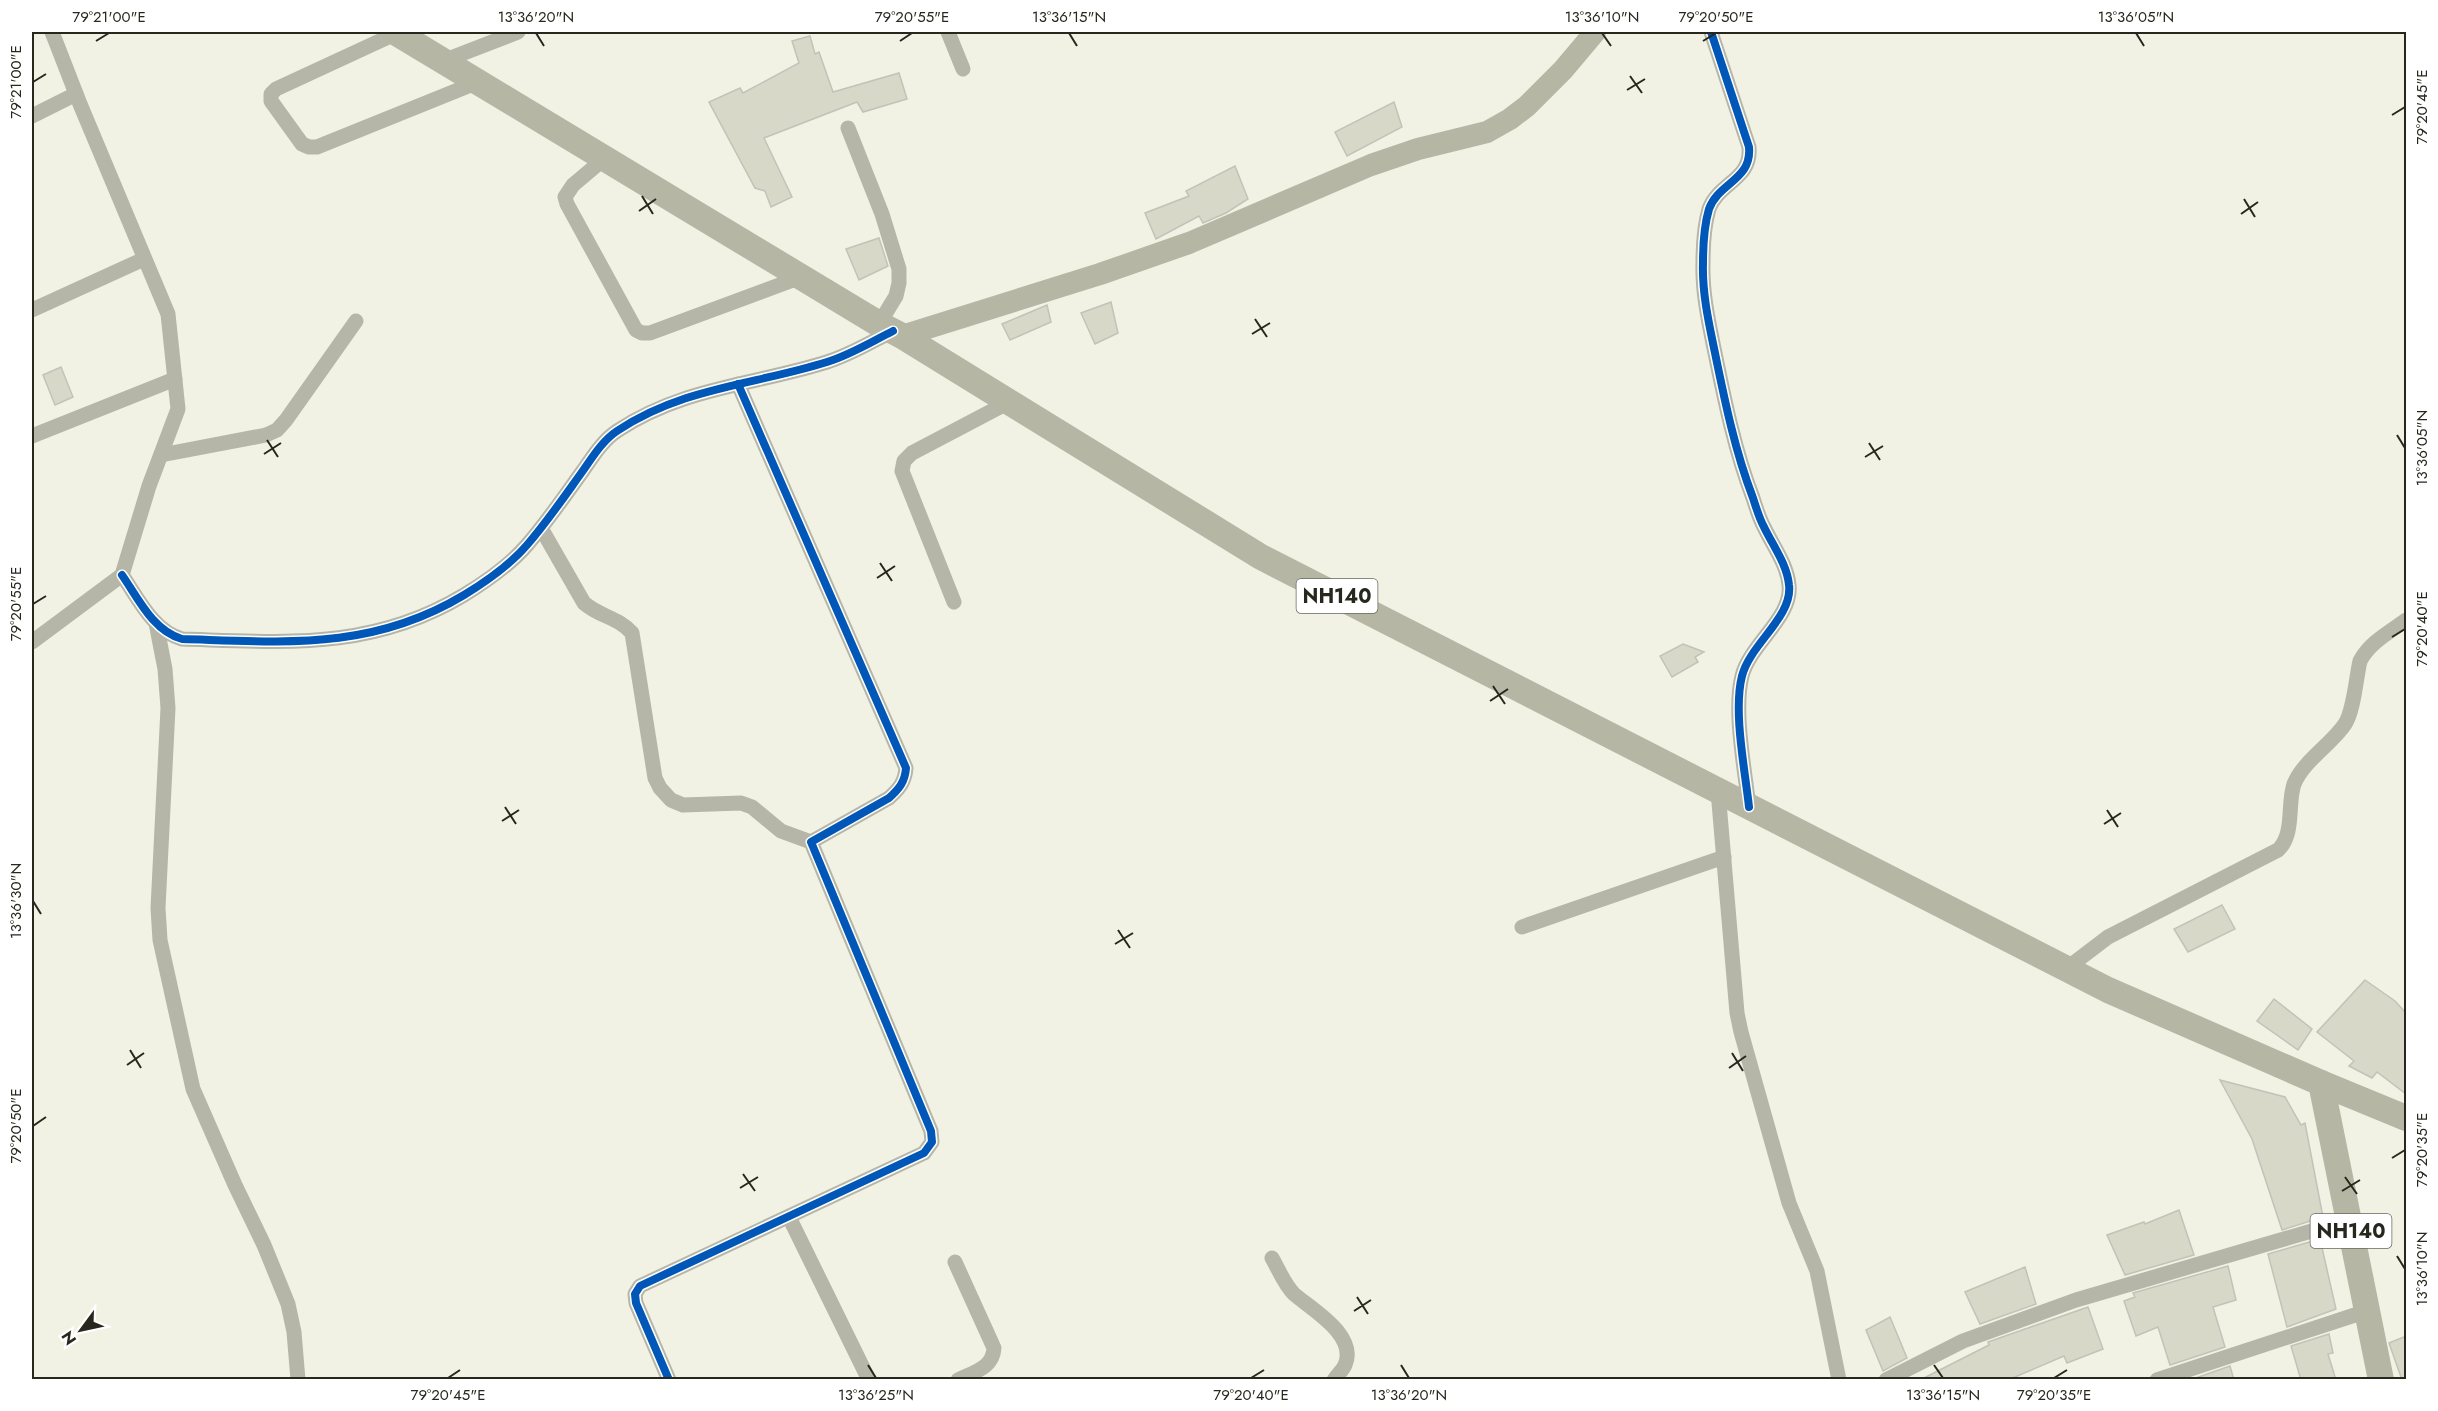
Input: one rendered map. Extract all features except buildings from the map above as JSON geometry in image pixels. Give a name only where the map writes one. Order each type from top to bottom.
[{"type":"highway","name":"NH140","points":[[396,32],[1010,402],[1262,558],[2108,990],[2321,1083],[2381,1380]]},
{"type":"main road","points":[[891,330],[1100,274],[1189,243],[1371,165],[1418,149],[1487,132],[1527,106],[1563,70],[1595,32]]},
{"type":"main road","points":[[2321,1083],[2406,1118]]},
{"type":"street","points":[[32,642],[122,575],[178,409],[168,314],[52,32]]},
{"type":"street","points":[[396,32],[276,89],[271,94],[271,101],[302,144],[317,147],[478,82]]},
{"type":"street","points":[[443,61],[518,32]]},
{"type":"street","points":[[948,32],[963,69]]},
{"type":"street","points":[[1711,32],[1749,147],[1750,157],[1747,167],[1724,188],[1709,209],[1703,265],[1707,314],[1724,399],[1742,470],[1763,525],[1781,558],[1790,587],[1782,614],[1756,647],[1742,677],[1741,733],[1749,807]]},
{"type":"street","points":[[32,116],[76,94]]},
{"type":"street","points":[[122,575],[156,623],[170,635],[182,639],[289,642],[352,637],[384,631],[435,611],[492,578],[527,546],[598,450],[616,432],[684,397],[829,362],[891,330],[899,283],[898,269],[882,214],[848,128]]},
{"type":"street","points":[[605,158],[573,185],[566,197],[567,204],[636,330],[650,333],[801,277]]},
{"type":"street","points":[[32,310],[144,259]]},
{"type":"street","points":[[161,455],[266,435],[277,430],[356,321]]},
{"type":"street","points":[[32,436],[175,379]]},
{"type":"street","points":[[738,384],[906,768],[905,779],[900,788],[889,798],[811,842]]},
{"type":"street","points":[[954,602],[902,471],[904,461],[912,453],[1010,402]]},
{"type":"street","points":[[541,528],[584,603],[594,612],[623,622],[632,633],[655,778],[660,788],[671,800],[683,804],[741,803],[752,807],[781,831],[811,842],[931,1131],[932,1142],[924,1153],[640,1286],[635,1294],[636,1303],[669,1380]]},
{"type":"street","points":[[2066,969],[2108,937],[2278,850],[2283,845],[2288,830],[2292,790],[2297,778],[2347,721],[2360,661],[2374,642],[2406,620]]},
{"type":"street","points":[[156,623],[165,669],[168,708],[158,908],[160,940],[182,1048],[193,1089],[264,1245],[288,1304],[294,1332],[298,1380]]},
{"type":"street","points":[[1718,791],[1737,1013],[1745,1054],[1789,1203],[1817,1271],[1839,1380]]},
{"type":"street","points":[[1522,927],[1724,857]]},
{"type":"street","points":[[789,1217],[869,1380]]},
{"type":"street","points":[[1886,1380],[1963,1341],[2076,1300],[2349,1220]]},
{"type":"street","points":[[1272,1258],[1287,1286],[1323,1316],[1344,1341],[1348,1354],[1345,1365],[1334,1380]]},
{"type":"street","points":[[955,1262],[994,1348],[994,1358],[987,1366],[958,1380]]},
{"type":"street","points":[[2157,1380],[2367,1311]]},
{"type":"cycle path","points":[[1711,32],[1749,147],[1749,158],[1740,174],[1720,193],[1709,209],[1703,256],[1706,308],[1741,462],[1762,524],[1783,562],[1789,585],[1784,608],[1746,664],[1742,676],[1739,723],[1749,807]]},
{"type":"cycle path","points":[[122,575],[154,621],[172,635],[182,639],[256,641],[326,639],[395,626],[429,613],[464,595],[505,566],[534,536],[607,440],[642,416],[693,396],[836,359],[893,331]]},
{"type":"cycle path","points":[[669,1380],[636,1303],[635,1294],[640,1286],[924,1153],[932,1142],[931,1131],[811,842],[889,798],[901,785],[906,768],[738,384]]}]
